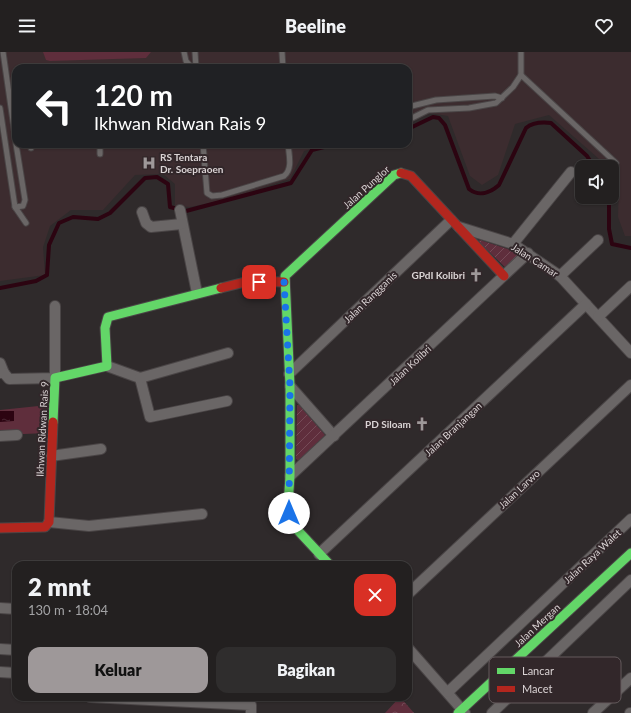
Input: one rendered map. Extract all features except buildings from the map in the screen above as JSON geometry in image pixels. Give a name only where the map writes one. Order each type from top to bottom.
[{"type":"street","name":"Jalan Punglor","points":[[284,282],[285,276],[294,267],[398,173],[407,172],[454,223]]},
{"type":"street","points":[[513,244],[571,172]]},
{"type":"street","points":[[180,210],[197,294]]},
{"type":"street","points":[[142,212],[146,223],[151,227],[182,224]]},
{"type":"street","points":[[454,223],[504,276]]},
{"type":"street","name":"Jalan Camar","points":[[454,223],[513,244],[560,276],[631,353]]},
{"type":"street","name":"Jalan Rangganis","points":[[289,374],[454,223]]},
{"type":"street","points":[[560,276],[598,240]]},
{"type":"street","name":"Jalan Kolibri","points":[[290,476],[528,253]]},
{"type":"street","points":[[228,353],[140,378],[107,366],[105,345],[106,322],[108,317],[249,281],[284,282],[290,386],[290,476],[288,504],[290,522],[326,561]]},
{"type":"street","points":[[598,317],[631,286]]},
{"type":"street","name":"Jalan Branjangan","points":[[319,554],[586,304]]},
{"type":"street","points":[[2,370],[9,379],[55,378],[55,306]]},
{"type":"street","name":"Ikhwan Ridwan Rais 9","points":[[49,522],[55,378],[107,366]]},
{"type":"street","points":[[140,378],[150,417],[227,401]]},
{"type":"street","name":"Jalan Larwo","points":[[412,590],[631,385]]},
{"type":"street","points":[[290,386],[334,436]]},
{"type":"street","points":[[0,436],[17,436]]},
{"type":"street","points":[[51,456],[101,450]]},
{"type":"street","points":[[0,528],[45,527],[49,522],[89,526],[202,514]]},
{"type":"street","name":"Jalan Raya Walet","points":[[448,692],[631,519]]},
{"type":"street","name":"Jalan Mergan","points":[[520,657],[631,553]]},
{"type":"street","points":[[551,657],[631,580]]},
{"type":"street","points":[[0,608],[12,608]]},
{"type":"street","points":[[0,649],[12,650]]},
{"type":"street","points":[[412,652],[448,692],[462,712]]},
{"type":"street","points":[[0,672],[12,673]]},
{"type":"street","points":[[621,687],[631,678]]},
{"type":"street","name":"Jalan Mergan","points":[[462,712],[489,687]]},
{"type":"street","points":[[167,701],[197,701]]},
{"type":"street","points":[[217,701],[251,705],[251,713]]},
{"type":"street","points":[[492,713],[502,703]]},
{"type":"street","points":[[593,713],[604,703]]},
{"type":"lane","points":[[3,52],[12,115]]},
{"type":"lane","points":[[184,52],[186,61],[189,64]]},
{"type":"lane","points":[[195,52],[196,64]]},
{"type":"lane","points":[[282,52],[283,64]]},
{"type":"lane","points":[[412,118],[428,110],[469,108],[491,104],[502,98],[513,87],[521,75],[521,52]]},
{"type":"lane","points":[[521,75],[613,160]]},
{"type":"lane","points":[[412,106],[436,100],[495,96],[502,98]]},
{"type":"lane","points":[[0,108],[15,207],[26,223]]},
{"type":"lane","points":[[15,207],[23,206],[25,200],[17,148]]},
{"type":"lane","points":[[100,148],[100,154]]},
{"type":"lane","points":[[203,148],[205,183],[207,192],[212,196],[222,195],[284,176],[287,174],[290,166],[288,148]]},
{"type":"shaded area","name":"RS Tentara Dr. Soepraoen","points":[[0,52],[631,52],[631,236],[625,236],[618,217],[619,160],[600,160],[549,115],[515,124],[498,175],[482,185],[470,176],[448,116],[429,113],[412,122],[412,64],[12,64],[12,148],[316,148],[304,151],[290,179],[224,200],[190,207],[175,206],[175,184],[163,174],[135,175],[103,210],[71,210],[50,226],[43,247],[45,275],[0,281]]},
{"type":"green space","points":[[43,52],[151,52],[146,58],[50,61],[46,60]]},
{"type":"green space","points":[[480,240],[517,252],[520,255],[507,269],[478,241]]},
{"type":"green space","points":[[48,405],[48,433],[0,435],[0,410]]},
{"type":"green space","points":[[297,405],[299,405],[325,435],[299,461],[296,459]]},
{"type":"green space","points":[[396,701],[404,701],[414,713],[385,713]]},
{"type":"water","points":[[0,411],[14,411],[14,421],[0,422]]},
{"type":"waterway","points":[[412,127],[433,117],[439,118],[445,125],[469,189],[477,193],[488,192],[499,185],[526,128],[535,124],[551,123],[590,160]]},
{"type":"waterway","points":[[0,288],[36,281],[47,275],[49,245],[59,223],[73,217],[98,219],[110,213],[145,178],[157,177],[168,184],[170,207],[186,211],[291,183],[312,150],[320,148]]},
{"type":"waterway","points":[[609,204],[609,229],[612,244],[631,248]]},
{"type":"traffic: fast","points":[[326,561],[290,522],[288,505],[290,476],[290,386],[285,276],[394,175],[401,173]]},
{"type":"traffic: fast","points":[[53,422],[55,378],[107,366],[105,328],[108,317],[221,288]]},
{"type":"traffic: fast","points":[[519,657],[631,553]]},
{"type":"traffic: fast","points":[[458,713],[489,684]]},
{"type":"traffic: jam","points":[[401,173],[411,176],[504,276]]},
{"type":"traffic: jam","points":[[221,288],[249,281],[284,282]]},
{"type":"traffic: jam","points":[[0,528],[45,527],[49,522],[53,422]]},
{"type":"place","name":"RS Tentara Dr. Soepraoen","points":[[149,163]]},
{"type":"place","name":"GPdI Kolibri","points":[[476,275]]},
{"type":"place","name":"PD Siloam","points":[[422,424]]},
{"type":"route","points":[[259,282],[284,282],[290,386],[289,513]]}]
